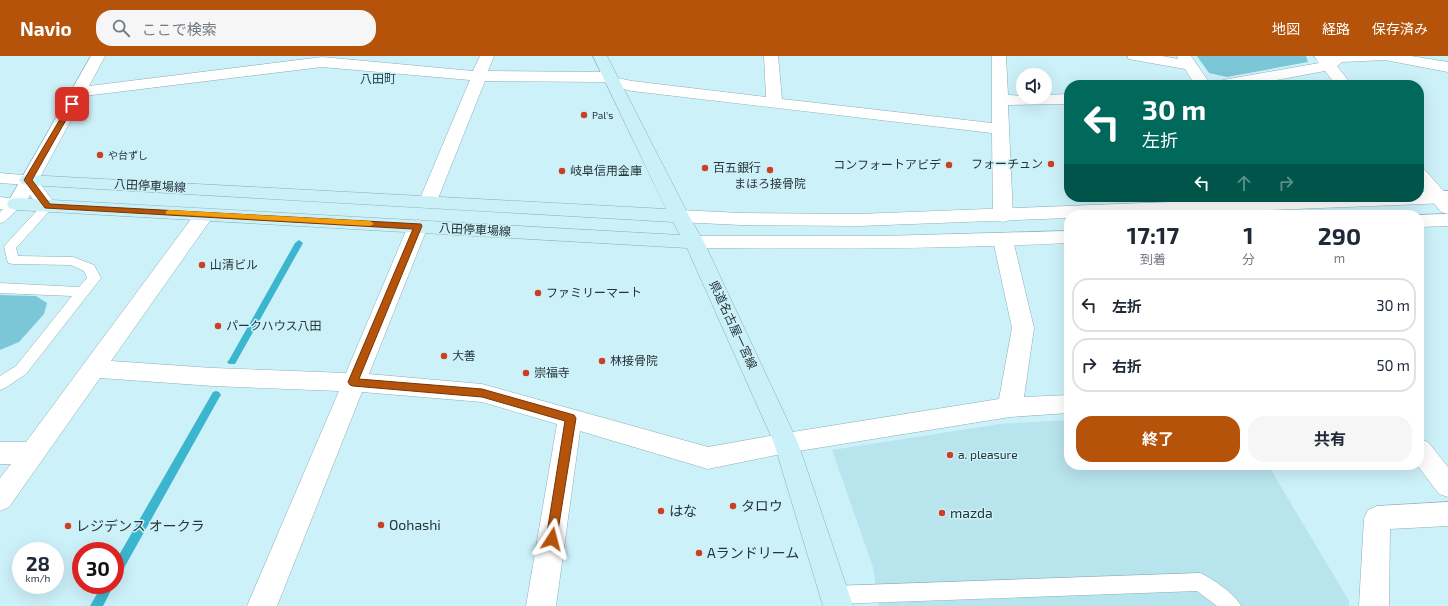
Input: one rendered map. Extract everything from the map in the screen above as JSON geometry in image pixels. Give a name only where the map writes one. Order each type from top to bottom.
[{"type":"main road","name":"県道名古屋一宮線","points":[[600,56],[679,216],[694,242],[786,443],[836,600]]},
{"type":"main road","name":"八田停車場線","points":[[28,180],[679,216]]},
{"type":"main road","name":"八田停車場線","points":[[8,203],[694,242]]},
{"type":"street","points":[[8,203],[28,180],[98,56]]},
{"type":"street","points":[[380,67],[391,56]]},
{"type":"street","points":[[428,201],[487,56]]},
{"type":"street","points":[[771,56],[774,103]]},
{"type":"street","points":[[999,56],[1003,216]]},
{"type":"street","points":[[1134,56],[1187,61],[1200,80]]},
{"type":"street","points":[[1244,80],[1338,58],[1384,56],[1448,67]]},
{"type":"street","points":[[230,73],[248,57]]},
{"type":"street","points":[[1324,61],[1340,80]]},
{"type":"street","points":[[79,92],[322,62],[479,76],[612,79],[632,86],[1001,129]]},
{"type":"street","points":[[1000,100],[1064,99]]},
{"type":"street","points":[[0,178],[28,180],[48,206]]},
{"type":"street","points":[[1424,179],[1445,201]]},
{"type":"street","points":[[1424,202],[1445,201]]},
{"type":"street","points":[[1180,210],[1416,202]]},
{"type":"street","points":[[679,216],[741,219],[859,220],[1064,214]]},
{"type":"street","points":[[0,498],[204,215]]},
{"type":"street","points":[[1424,221],[1448,220]]},
{"type":"street","points":[[262,606],[418,226]]},
{"type":"street","points":[[694,242],[847,243],[1064,237]]},
{"type":"street","points":[[1003,240],[1023,328],[1010,407]]},
{"type":"street","points":[[92,369],[213,377],[353,382],[482,393],[708,458],[786,443],[1010,407],[1064,404]]},
{"type":"street","points":[[541,606],[570,418]]},
{"type":"street","points":[[0,453],[32,453]]},
{"type":"street","points":[[1424,455],[1448,486]]},
{"type":"street","points":[[1374,606],[1377,518],[1448,514]]},
{"type":"lane","points":[[0,219],[8,203]]},
{"type":"lane","points":[[0,384],[21,370],[94,278],[89,268],[73,261],[13,260],[10,247],[48,206]]},
{"type":"lane","points":[[0,288],[83,292]]},
{"type":"lane","points":[[836,600],[1200,582],[1232,606]]},
{"type":"shaded area","points":[[1197,56],[1306,56],[1308,62],[1227,77],[1209,73]]},
{"type":"shaded area","points":[[0,295],[36,296],[47,303],[44,314],[19,342],[0,350]]},
{"type":"shaded area","points":[[1064,420],[1064,470],[1271,470],[1349,601],[1349,606],[879,606],[873,567],[832,450],[1000,424]]},
{"type":"waterway","points":[[232,362],[299,243]]},
{"type":"waterway","points":[[124,557],[216,395]]},
{"type":"waterway","points":[[96,606],[103,594]]},
{"type":"slow traffic","points":[[169,213],[370,224]]},
{"type":"place","name":"Pal's","points":[[584,115]]},
{"type":"place","name":"や台ずし","points":[[100,155]]},
{"type":"place","name":"フォーチュン","points":[[1051,164]]},
{"type":"place","name":"コンフォートアビデ","points":[[949,165]]},
{"type":"place","name":"百五銀行","points":[[705,168]]},
{"type":"place","name":"まほろ接骨院","points":[[770,170]]},
{"type":"place","name":"岐阜信用金庫","points":[[562,171]]},
{"type":"place","name":"山清ビル","points":[[202,265]]},
{"type":"place","name":"ファミリーマート","points":[[538,293]]},
{"type":"place","name":"パークハウス八田","points":[[218,326]]},
{"type":"place","name":"大善","points":[[444,356]]},
{"type":"place","name":"林接骨院","points":[[602,361]]},
{"type":"place","name":"崇福寺","points":[[526,373]]},
{"type":"place","name":"a. pleasure","points":[[950,455]]},
{"type":"place","name":"タロウ","points":[[733,506]]},
{"type":"place","name":"はな","points":[[661,511]]},
{"type":"place","name":"mazda","points":[[942,513]]},
{"type":"place","name":"Oohashi","points":[[381,525]]},
{"type":"place","name":"レジデンス オークラ","points":[[68,526]]},
{"type":"place","name":"Aランドリーム","points":[[699,553]]},
{"type":"district","name":"八田町","points":[[378,79]]},
{"type":"route","points":[[72,104],[28,180],[48,206],[418,226],[353,382],[482,393],[570,418],[552,539]]}]
